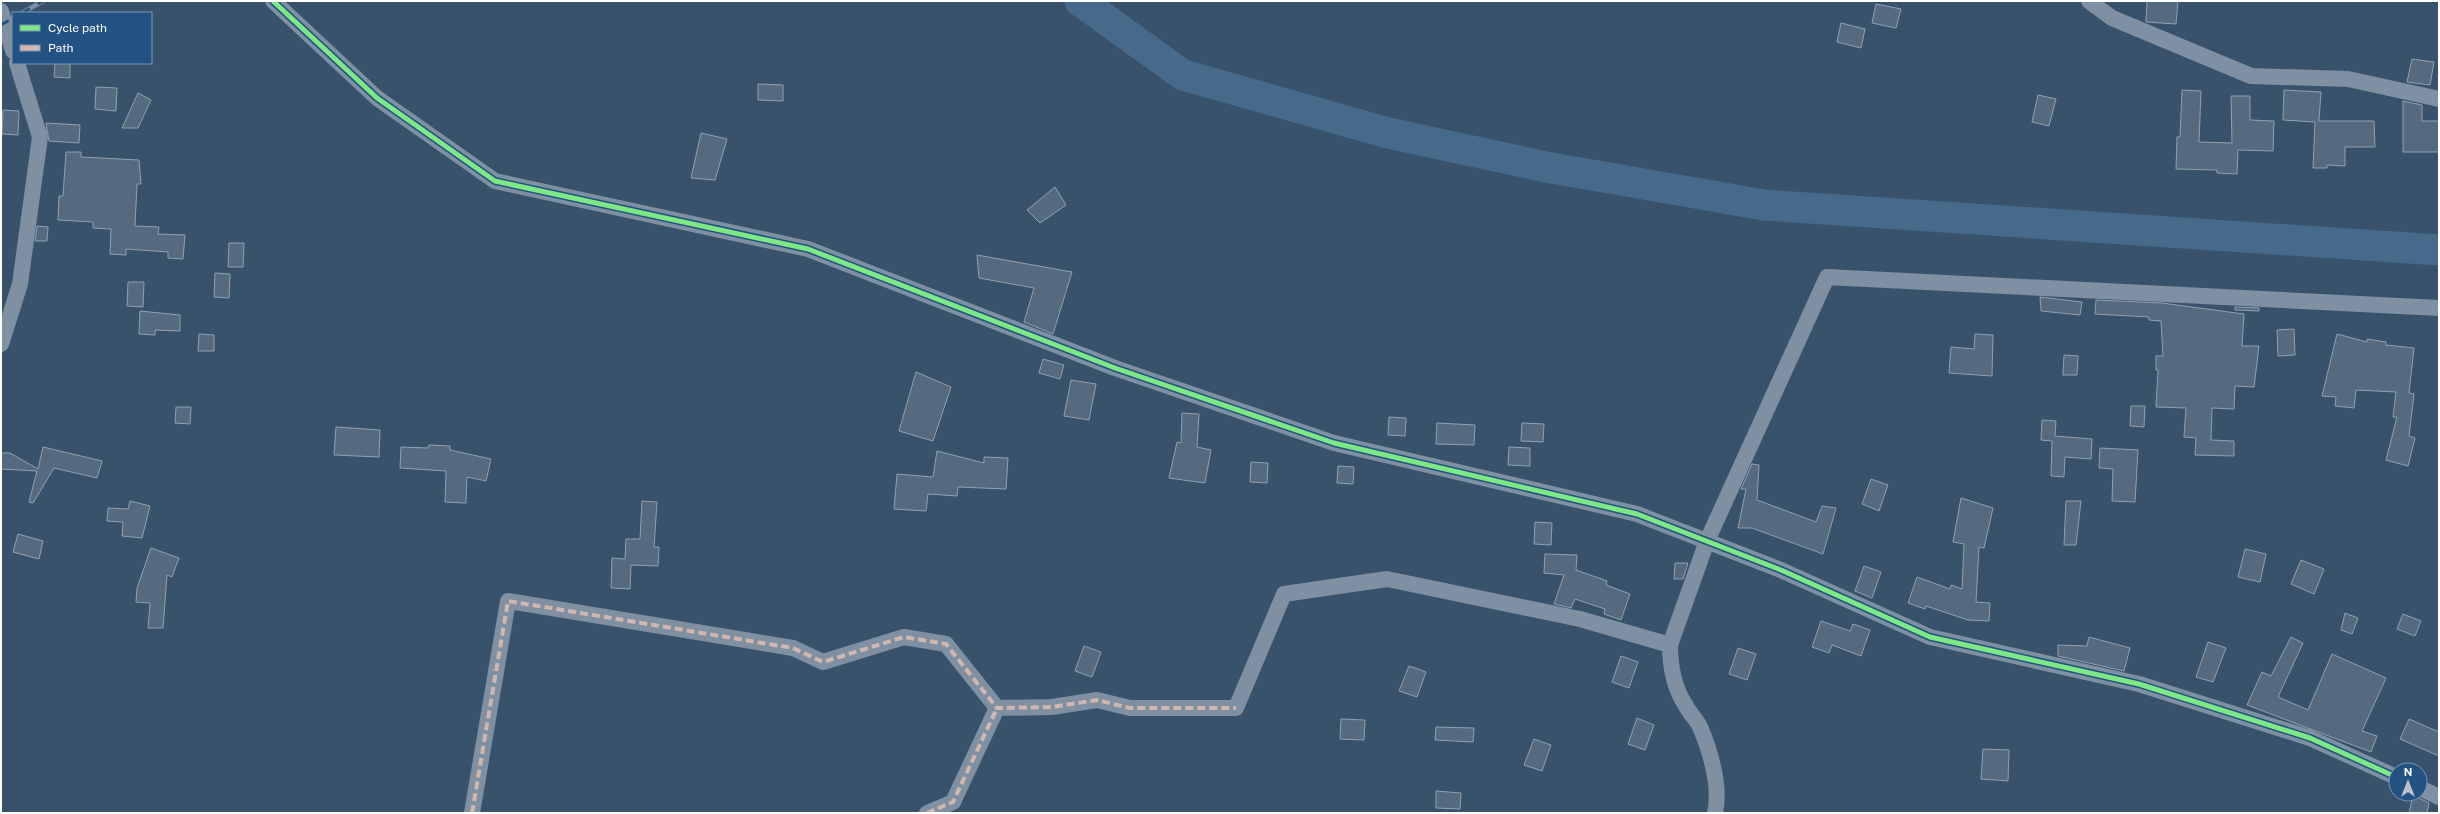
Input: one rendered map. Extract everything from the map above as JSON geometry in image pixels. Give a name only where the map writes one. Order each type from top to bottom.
[{"type":"street","points":[[273,1],[377,98],[495,181],[808,249],[1115,368],[1334,443],[1637,514],[1781,570],[1930,637],[2139,684],[2310,738],[2388,773]]},
{"type":"street","points":[[2089,1],[2112,18],[2251,76],[2348,79],[2439,99]]},
{"type":"street","points":[[1,11],[12,48]]},
{"type":"street","points":[[1,344],[20,284],[40,137],[17,64]]},
{"type":"street","points":[[1715,813],[1717,777],[1701,728],[1685,705],[1676,685],[1670,662],[1670,645],[1707,541],[1827,278],[2439,308]]},
{"type":"street","points":[[997,708],[1052,707],[1096,700],[1130,708],[1236,708],[1284,594],[1387,580],[1580,619],[1670,645]]},
{"type":"street","points":[[472,813],[508,601],[793,648],[823,662],[904,637],[946,644],[997,708]]},
{"type":"street","points":[[927,813],[953,802],[997,708]]},
{"type":"street","points":[[2428,791],[2439,796]]},
{"type":"building","points":[[2147,1],[2178,1],[2176,24],[2146,22]]},
{"type":"building","points":[[1876,4],[1901,9],[1896,28],[1872,23]]},
{"type":"building","points":[[1841,23],[1865,29],[1861,48],[1837,42]]},
{"type":"building","points":[[2412,59],[2434,62],[2430,85],[2407,82]]},
{"type":"building","points":[[55,64],[70,64],[70,78],[54,77]]},
{"type":"building","points":[[758,84],[783,85],[783,101],[758,100]]},
{"type":"building","points":[[96,87],[117,88],[116,111],[95,109]]},
{"type":"building","points":[[2182,90],[2201,91],[2199,142],[2232,143],[2231,96],[2250,96],[2250,120],[2274,121],[2273,151],[2238,150],[2237,174],[2217,173],[2217,170],[2176,169],[2177,137],[2180,137]]},
{"type":"building","points":[[2284,90],[2321,92],[2319,121],[2374,121],[2375,147],[2345,147],[2345,166],[2327,165],[2327,168],[2313,168],[2315,122],[2283,120]]},
{"type":"building","points":[[138,93],[151,100],[138,128],[122,128]]},
{"type":"building","points":[[2038,95],[2056,99],[2049,126],[2032,122]]},
{"type":"building","points":[[2403,101],[2422,105],[2422,121],[2439,121],[2439,152],[2403,152]]},
{"type":"building","points":[[3,110],[19,111],[18,135],[2,134]]},
{"type":"building","points":[[46,123],[80,125],[79,143],[49,141]]},
{"type":"building","points":[[701,133],[727,139],[715,180],[691,178]]},
{"type":"building","points":[[66,152],[81,152],[81,157],[139,160],[141,184],[137,184],[135,226],[159,227],[158,234],[185,235],[183,259],[168,258],[168,252],[126,249],[126,255],[110,254],[111,229],[93,228],[93,222],[58,220],[59,196],[63,196]]},
{"type":"building","points":[[1055,187],[1066,205],[1040,223],[1027,210]]},
{"type":"building","points":[[37,226],[48,227],[47,241],[35,241]]},
{"type":"building","points":[[229,243],[244,243],[243,267],[228,267]]},
{"type":"building","points":[[977,255],[1072,272],[1053,334],[1024,322],[1034,288],[979,278]]},
{"type":"building","points":[[215,273],[230,274],[229,298],[214,297]]},
{"type":"building","points":[[128,282],[144,282],[143,307],[127,306]]},
{"type":"building","points":[[2040,297],[2082,302],[2080,315],[2041,311]]},
{"type":"building","points":[[2096,300],[2162,303],[2244,314],[2242,346],[2259,346],[2254,387],[2235,386],[2234,409],[2212,408],[2211,440],[2234,441],[2234,456],[2195,455],[2196,438],[2184,437],[2186,408],[2156,407],[2158,370],[2156,370],[2156,356],[2163,356],[2161,321],[2149,320],[2149,317],[2095,314]]},
{"type":"building","points":[[2235,307],[2259,308],[2259,311],[2235,310]]},
{"type":"building","points":[[140,311],[180,315],[180,331],[155,330],[155,335],[139,334]]},
{"type":"building","points":[[2294,329],[2295,355],[2278,356],[2277,330]]},
{"type":"building","points":[[199,334],[214,335],[214,351],[198,351]]},
{"type":"building","points":[[1975,334],[1993,335],[1992,376],[1949,373],[1951,347],[1974,349]]},
{"type":"building","points":[[2337,334],[2367,342],[2367,339],[2386,342],[2386,345],[2414,348],[2409,393],[2414,394],[2409,436],[2415,438],[2408,466],[2386,460],[2397,417],[2393,417],[2396,392],[2356,390],[2354,408],[2335,406],[2336,397],[2322,396]]},
{"type":"building","points":[[2064,355],[2078,356],[2077,375],[2063,375]]},
{"type":"building","points":[[1043,359],[1064,365],[1060,379],[1039,373]]},
{"type":"building","points":[[916,372],[951,387],[933,441],[899,431]]},
{"type":"building","points":[[1071,380],[1096,384],[1089,420],[1064,416]]},
{"type":"building","points":[[2131,406],[2145,406],[2144,427],[2130,426]]},
{"type":"building","points":[[176,407],[191,407],[190,424],[175,423]]},
{"type":"building","points":[[1182,413],[1199,414],[1197,447],[1211,450],[1205,483],[1169,478],[1177,442],[1181,443]]},
{"type":"building","points":[[1389,417],[1406,418],[1405,436],[1388,435]]},
{"type":"building","points":[[2042,420],[2056,421],[2055,436],[2092,439],[2091,459],[2065,457],[2064,477],[2051,476],[2052,441],[2041,440]]},
{"type":"building","points":[[1437,423],[1475,425],[1474,445],[1436,444]]},
{"type":"building","points":[[1522,423],[1544,424],[1543,442],[1521,441]]},
{"type":"building","points":[[336,427],[380,430],[379,457],[334,455]]},
{"type":"building","points":[[429,445],[450,446],[450,450],[491,459],[486,481],[467,477],[466,503],[445,502],[446,471],[400,468],[401,447],[428,448]]},
{"type":"building","points":[[43,447],[102,461],[97,478],[54,468],[33,503],[29,502],[37,471],[1,469],[1,453],[10,453],[38,469]]},
{"type":"building","points":[[1509,447],[1530,448],[1530,466],[1508,465]]},
{"type":"building","points":[[2100,448],[2138,450],[2135,502],[2112,501],[2113,469],[2099,468]]},
{"type":"building","points":[[937,451],[984,463],[984,457],[1008,458],[1006,489],[958,487],[957,496],[928,494],[926,511],[894,509],[897,474],[933,477]]},
{"type":"building","points":[[1251,462],[1268,463],[1267,483],[1250,482]]},
{"type":"building","points":[[1752,464],[1759,465],[1757,500],[1816,522],[1822,506],[1836,508],[1823,554],[1752,528],[1738,528],[1746,489],[1741,489]]},
{"type":"building","points":[[1338,466],[1354,467],[1353,484],[1337,483]]},
{"type":"building","points":[[1871,479],[1888,485],[1879,511],[1862,504]]},
{"type":"building","points":[[1961,498],[1993,508],[1984,548],[1979,547],[1976,602],[1990,603],[1989,621],[1968,620],[1926,606],[1925,609],[1908,603],[1917,577],[1950,589],[1951,585],[1962,589],[1964,544],[1953,542]]},
{"type":"building","points":[[130,501],[150,506],[142,538],[122,536],[123,522],[107,521],[108,508],[128,509]]},
{"type":"building","points":[[642,501],[657,502],[654,547],[659,547],[658,566],[631,565],[630,589],[611,588],[612,558],[625,559],[626,539],[640,539]]},
{"type":"building","points":[[2066,501],[2081,501],[2076,545],[2064,545]]},
{"type":"building","points":[[1535,522],[1552,523],[1551,545],[1534,544]]},
{"type":"building","points":[[18,534],[43,541],[39,559],[13,552]]},
{"type":"building","points":[[151,548],[179,558],[172,577],[167,575],[163,628],[148,628],[150,603],[136,602],[137,588]]},
{"type":"building","points":[[2245,549],[2266,554],[2260,582],[2238,577]]},
{"type":"building","points":[[1545,554],[1577,555],[1576,570],[1607,581],[1606,585],[1630,594],[1621,620],[1604,614],[1605,609],[1575,599],[1571,608],[1554,604],[1564,575],[1544,573]]},
{"type":"building","points":[[2301,560],[2324,569],[2314,594],[2291,584]]},
{"type":"building","points":[[1675,563],[1688,563],[1683,579],[1674,579]]},
{"type":"building","points":[[1864,566],[1881,572],[1872,598],[1855,591]]},
{"type":"building","points":[[2345,613],[2358,618],[2352,634],[2341,630]]},
{"type":"building","points":[[2403,614],[2421,621],[2415,636],[2397,629]]},
{"type":"building","points":[[1821,621],[1850,631],[1853,624],[1870,630],[1861,656],[1832,645],[1829,653],[1812,647]]},
{"type":"building","points":[[2089,637],[2130,648],[2124,671],[2058,656],[2058,645],[2087,646]]},
{"type":"building","points":[[2291,637],[2303,643],[2278,697],[2308,710],[2332,654],[2386,678],[2362,731],[2377,736],[2371,752],[2247,705],[2262,672],[2271,676]]},
{"type":"building","points":[[2208,642],[2226,648],[2213,682],[2196,677]]},
{"type":"building","points":[[1084,646],[1101,652],[1092,677],[1075,671]]},
{"type":"building","points":[[1738,648],[1756,654],[1747,680],[1729,674]]},
{"type":"building","points":[[1621,656],[1638,662],[1629,688],[1612,682]]},
{"type":"building","points":[[1409,666],[1426,672],[1417,697],[1399,691]]},
{"type":"building","points":[[1637,718],[1654,725],[1645,750],[1628,744]]},
{"type":"building","points":[[1341,719],[1365,720],[1364,740],[1340,739]]},
{"type":"building","points":[[2409,719],[2439,732],[2439,756],[2400,739]]},
{"type":"building","points":[[1436,727],[1474,728],[1473,742],[1435,740]]},
{"type":"building","points":[[1534,739],[1551,745],[1542,771],[1524,765]]},
{"type":"building","points":[[1983,749],[2009,750],[2008,781],[1981,779]]},
{"type":"building","points":[[1436,791],[1461,793],[1460,809],[1436,808]]},
{"type":"building","points":[[2411,802],[2429,803],[2427,813],[2409,813]]},
{"type":"waterway","points":[[1080,1],[1183,75],[1388,133],[1546,167],[1764,205],[2439,250]]},
{"type":"railway","points":[[24,12],[43,1]]},
{"type":"railway","points":[[1,25],[12,19]]},
{"type":"marked path","points":[[472,813],[508,601],[793,648],[823,662],[904,637],[946,644],[997,708],[1052,707],[1097,700],[1130,708],[1236,708]]},
{"type":"marked path","points":[[927,813],[953,802],[997,708]]},
{"type":"cycle path","points":[[273,1],[377,98],[495,181],[808,249],[1115,368],[1334,443],[1637,514],[1781,570],[1930,637],[2139,684],[2310,738],[2388,773]]}]
